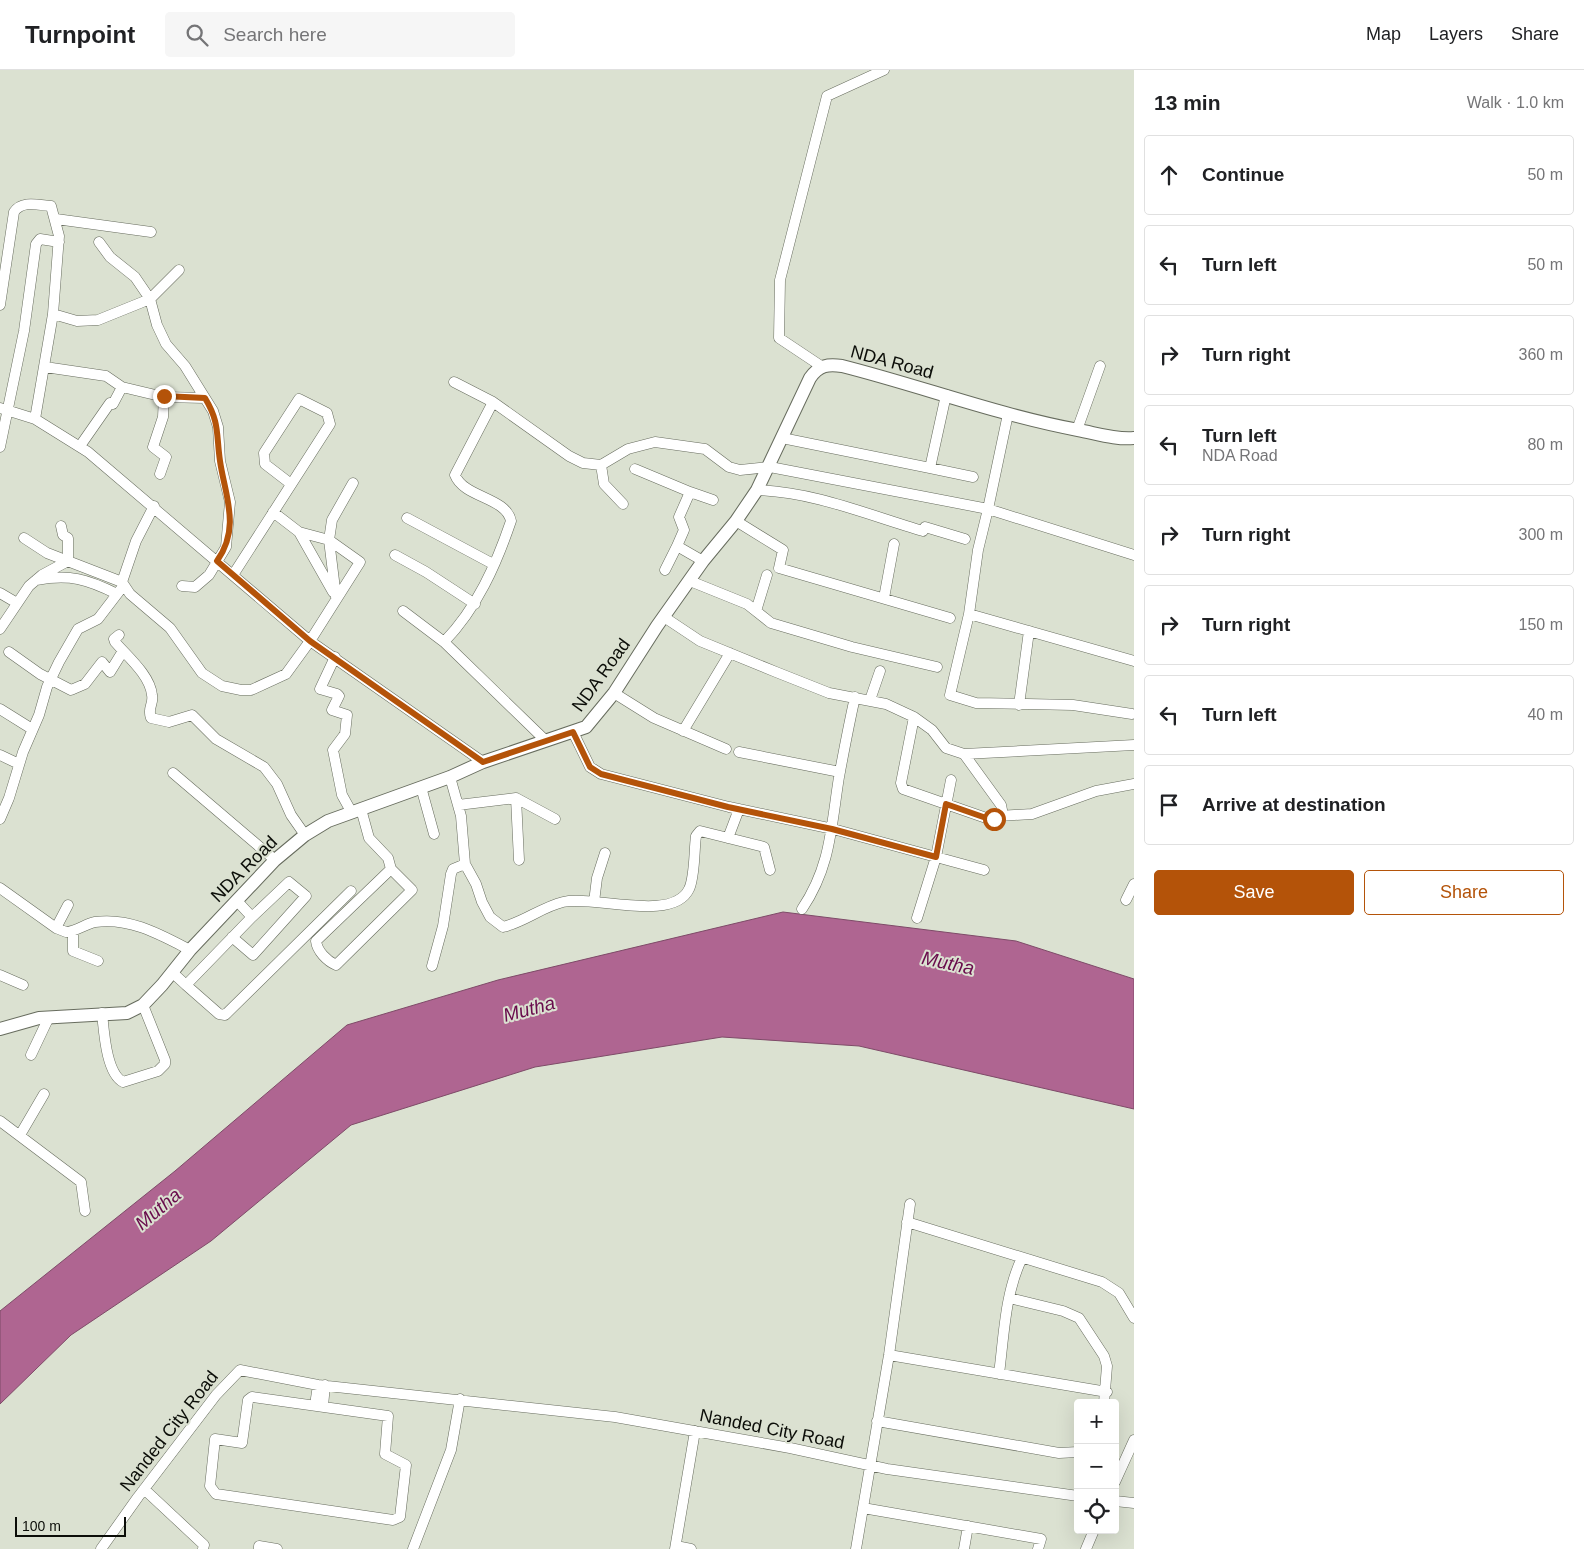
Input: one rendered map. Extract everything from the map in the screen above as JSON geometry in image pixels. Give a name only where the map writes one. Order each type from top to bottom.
[{"type":"main road","name":"NDA Road","points":[[142,1006],[190,950],[276,860],[305,835],[328,821],[450,777],[483,762],[586,727],[614,693],[703,560],[736,521],[757,490],[770,467],[810,378],[821,366],[832,364],[842,366],[1008,414],[1077,430],[1134,438]]},
{"type":"main road","points":[[0,1028],[49,1017],[127,1013],[142,1006]]},
{"type":"street","points":[[821,366],[778,338],[780,280],[827,96],[884,70]]},
{"type":"street","points":[[0,305],[12,219],[18,206],[23,204],[51,206],[59,229],[59,242],[53,314],[35,419]]},
{"type":"street","points":[[56,219],[151,232]]},
{"type":"street","points":[[0,447],[4,409],[24,331],[38,240],[59,242]]},
{"type":"street","points":[[99,242],[110,257],[135,277],[150,299],[157,325],[166,344],[185,366],[205,398],[218,427],[220,461],[230,502],[226,547],[209,575],[195,587],[182,586]]},
{"type":"street","points":[[53,314],[78,320],[98,320],[150,299],[179,270]]},
{"type":"street","points":[[1077,430],[1100,366]]},
{"type":"street","points":[[45,367],[106,376],[122,387],[164,396],[205,398]]},
{"type":"street","points":[[454,382],[493,402],[569,456],[583,463],[600,465],[628,449],[655,442],[705,449],[730,467],[740,470],[770,467],[988,509],[1134,555]]},
{"type":"street","points":[[80,446],[110,403],[113,404],[122,387]]},
{"type":"street","points":[[930,468],[946,395]]},
{"type":"street","points":[[160,474],[166,458],[153,447],[163,418],[164,396]]},
{"type":"street","points":[[233,574],[330,424],[327,413],[299,398],[264,454],[265,464],[291,484]]},
{"type":"street","points":[[444,642],[460,625],[475,604],[511,521],[510,515],[505,510],[457,481],[455,475],[493,402]]},
{"type":"street","points":[[4,409],[35,419],[80,446],[154,506],[310,641],[483,762]]},
{"type":"street","points":[[1008,414],[978,550],[969,614],[950,695],[976,703],[1072,705],[1132,714]]},
{"type":"street","points":[[782,438],[973,477]]},
{"type":"street","points":[[600,465],[604,484],[623,504]]},
{"type":"street","points":[[635,469],[713,500]]},
{"type":"street","points":[[336,597],[330,540],[332,520],[353,483]]},
{"type":"street","points":[[757,490],[798,494],[860,510],[877,518],[922,531],[925,527],[965,539]]},
{"type":"street","points":[[666,570],[684,530],[679,517],[690,492]]},
{"type":"street","points":[[0,819],[50,680],[78,629],[98,619],[123,584],[136,541],[154,506]]},
{"type":"street","points":[[273,512],[299,532],[336,597]]},
{"type":"street","points":[[408,518],[493,564]]},
{"type":"street","points":[[736,521],[784,550],[779,568],[950,618]]},
{"type":"street","points":[[61,526],[64,535],[68,538],[68,561]]},
{"type":"street","points":[[24,538],[47,554],[123,584],[136,599],[170,628],[197,668],[222,686],[251,690],[277,680],[286,674],[310,641],[336,597],[360,562],[330,540],[299,532]]},
{"type":"street","points":[[884,598],[894,544]]},
{"type":"street","points":[[677,546],[703,560]]},
{"type":"street","points":[[395,555],[426,572],[475,604]]},
{"type":"street","points":[[0,628],[35,580],[68,561]]},
{"type":"street","points":[[756,611],[767,576]]},
{"type":"street","points":[[35,580],[48,578],[83,579],[117,594]]},
{"type":"street","points":[[690,581],[747,604],[771,623],[852,647],[937,667]]},
{"type":"street","points":[[0,593],[17,603]]},
{"type":"street","points":[[403,611],[444,642],[545,740]]},
{"type":"street","points":[[969,614],[1134,661]]},
{"type":"street","points":[[664,617],[700,641],[829,692],[870,700],[914,717],[932,730],[946,748],[964,754],[1134,745]]},
{"type":"street","points":[[1019,705],[1029,631]]},
{"type":"street","points":[[119,635],[114,639],[144,677],[152,693],[148,712],[151,718],[169,722],[192,715],[210,735],[264,767],[277,784],[291,815],[305,835]]},
{"type":"street","points":[[9,652],[50,680],[71,690],[85,684],[102,662],[110,672],[123,651]]},
{"type":"street","points":[[683,731],[730,653]]},
{"type":"street","points":[[335,658],[320,689],[337,694],[339,696],[332,710],[347,715],[345,734],[333,750],[342,795],[357,811],[369,838],[388,858],[391,869],[412,890],[336,965],[331,962],[318,949],[316,941],[391,869]]},
{"type":"street","points":[[870,700],[880,671]]},
{"type":"street","points":[[614,693],[654,718],[726,749]]},
{"type":"street","points":[[802,909],[820,880],[832,829],[840,772],[855,698]]},
{"type":"street","points":[[0,709],[32,729]]},
{"type":"street","points":[[914,717],[901,783],[903,789],[989,819],[999,816],[1032,814],[1096,791],[1134,784]]},
{"type":"street","points":[[573,732],[590,767],[595,771],[739,809],[832,829],[984,870]]},
{"type":"street","points":[[739,752],[840,772]]},
{"type":"street","points":[[964,754],[1001,804],[1002,810],[999,816]]},
{"type":"street","points":[[0,755],[20,764]]},
{"type":"street","points":[[173,773],[276,860]]},
{"type":"street","points":[[450,777],[458,805],[465,864],[490,917],[503,927],[564,902],[594,902],[642,906],[665,904],[679,899],[690,888],[697,832],[700,831],[764,848],[770,870]]},
{"type":"street","points":[[917,918],[936,857],[951,780]]},
{"type":"street","points":[[422,787],[434,834]]},
{"type":"street","points":[[458,805],[516,798],[555,819]]},
{"type":"street","points":[[516,798],[519,860]]},
{"type":"street","points":[[728,838],[739,809]]},
{"type":"street","points":[[594,902],[597,878],[605,852]]},
{"type":"street","points":[[432,966],[443,926],[451,874],[453,869],[465,864]]},
{"type":"street","points":[[186,985],[232,937],[289,882],[306,896],[253,955],[232,937]]},
{"type":"street","points":[[1126,900],[1134,884]]},
{"type":"street","points":[[0,888],[56,928],[66,932],[95,922],[136,925],[158,933],[190,950]]},
{"type":"street","points":[[172,972],[219,1014],[225,1015],[351,892]]},
{"type":"street","points":[[237,901],[252,917]]},
{"type":"street","points":[[56,928],[68,905]]},
{"type":"street","points":[[73,931],[73,951],[98,961]]},
{"type":"street","points":[[0,975],[23,985]]},
{"type":"street","points":[[97,1014],[113,1069],[119,1080],[123,1082],[158,1071],[165,1064],[142,1006]]},
{"type":"street","points":[[31,1054],[49,1017]]},
{"type":"street","points":[[20,1135],[44,1094]]},
{"type":"street","points":[[0,1121],[82,1182],[85,1211]]},
{"type":"street","points":[[856,1549],[889,1355],[910,1204]]},
{"type":"street","points":[[907,1222],[1102,1282],[1118,1293],[1134,1318]]},
{"type":"street","points":[[999,1374],[1012,1280],[1022,1258]]},
{"type":"street","points":[[889,1355],[999,1374],[1105,1398],[1107,1366],[1104,1356],[1079,1318],[1063,1311],[1009,1298]]},
{"type":"street","name":"Nanded City Road","points":[[102,1549],[216,1395],[240,1370],[321,1385],[615,1417],[870,1465],[1074,1495]]},
{"type":"street","points":[[319,1406],[321,1385]]},
{"type":"street","points":[[249,1398],[319,1406],[388,1417],[384,1454],[406,1464],[401,1514],[397,1520],[241,1499],[216,1494],[212,1490],[210,1486],[215,1439],[242,1443],[249,1398]]},
{"type":"street","points":[[413,1549],[451,1450],[460,1399]]},
{"type":"street","points":[[877,1421],[1059,1453],[1074,1452]]},
{"type":"street","points":[[691,1549],[676,1547],[695,1431]]},
{"type":"street","points":[[1119,1473],[1134,1440]]},
{"type":"street","points":[[144,1490],[204,1545],[203,1549]]},
{"type":"street","points":[[1119,1501],[1134,1503]]},
{"type":"street","points":[[862,1508],[1040,1539],[1038,1549]]},
{"type":"street","points":[[964,1549],[968,1526]]},
{"type":"street","points":[[1086,1549],[1092,1534]]},
{"type":"street","points":[[258,1549],[259,1546],[277,1549]]},
{"type":"water","name":"Mutha","points":[[783,912],[1016,941],[1134,979],[1134,1109],[859,1046],[722,1037],[535,1067],[351,1125],[211,1241],[71,1335],[0,1404],[0,1311],[175,1171],[347,1025],[498,980]]},
{"type":"route","points":[[164,396],[173,398],[205,398],[213,411],[218,427],[220,461],[230,502],[226,547],[217,561],[310,641],[483,762],[573,732],[590,767],[601,774],[692,796],[728,807],[832,829],[936,857],[946,804],[994,819]]}]
